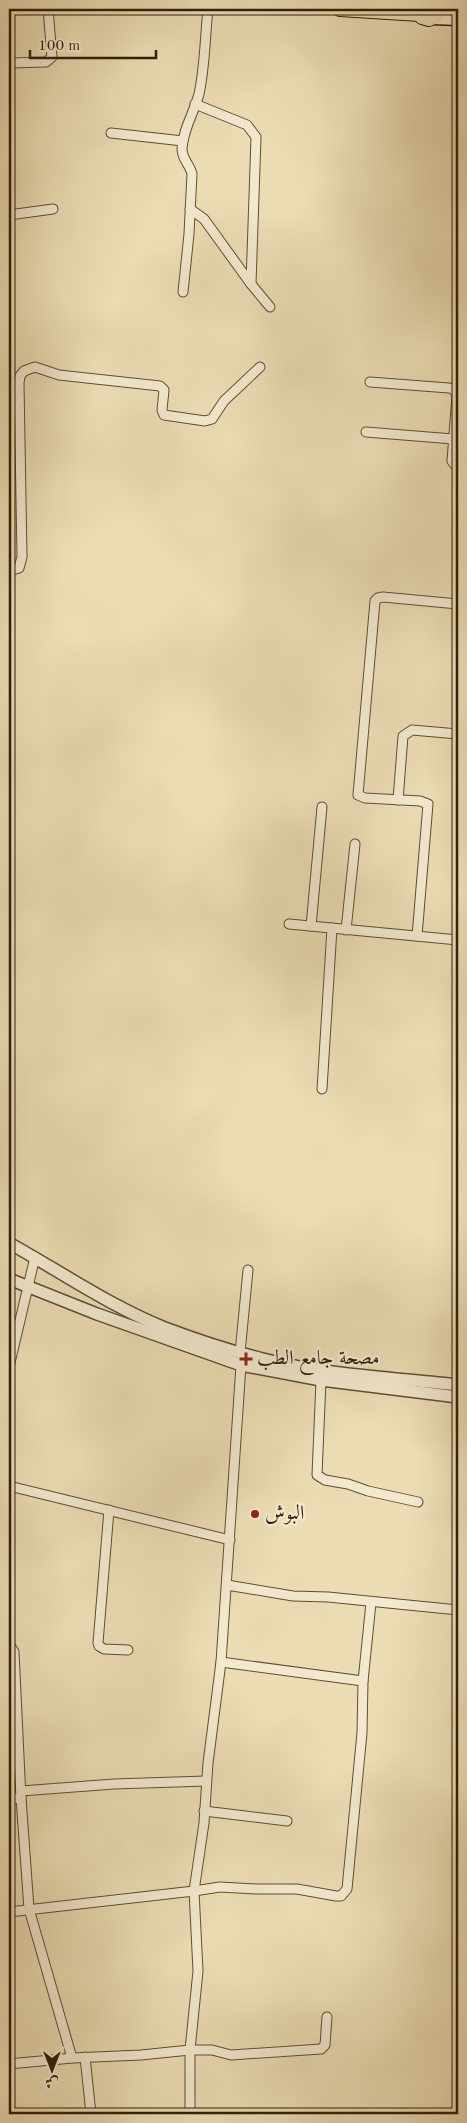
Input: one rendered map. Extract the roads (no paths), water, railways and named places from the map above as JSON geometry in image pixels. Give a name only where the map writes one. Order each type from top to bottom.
[{"type":"main road","points":[[340,9],[427,12],[458,19]]},
{"type":"street","points":[[9,63],[46,62],[50,60],[52,57],[48,9]]},
{"type":"street","points":[[183,292],[192,174],[182,153],[183,141],[199,91],[208,9]]},
{"type":"street","points":[[195,104],[248,125],[256,137],[251,284]]},
{"type":"street","points":[[111,133],[183,141]]},
{"type":"street","points":[[190,209],[204,219],[270,307]]},
{"type":"street","points":[[9,215],[53,210]]},
{"type":"street","points":[[9,571],[19,568],[22,557],[19,383],[20,376],[24,371],[35,367],[59,375],[160,386],[164,390],[162,410],[164,415],[205,421],[212,419],[224,402],[260,367]]},
{"type":"street","points":[[370,382],[453,389],[457,395],[453,463],[458,466]]},
{"type":"street","points":[[366,432],[453,440]]},
{"type":"street","points":[[417,936],[429,808],[426,802],[369,798],[358,795],[375,601],[382,597],[458,604]]},
{"type":"street","points":[[398,800],[403,736],[412,730],[458,734]]},
{"type":"street","points":[[311,926],[322,807]]},
{"type":"street","points":[[346,930],[355,844]]},
{"type":"street","points":[[289,924],[458,940]]},
{"type":"street","points":[[322,1089],[332,928]]},
{"type":"street","points":[[9,1243],[119,1306],[165,1328],[240,1353],[264,1360],[331,1371],[458,1385]]},
{"type":"street","points":[[9,1367],[35,1257]]},
{"type":"street","points":[[240,1353],[248,1270]]},
{"type":"street","points":[[9,1279],[115,1320],[241,1365],[321,1380],[458,1398]]},
{"type":"street","points":[[115,1320],[119,1306]]},
{"type":"street","points":[[190,2114],[190,2050],[198,1972],[194,1891],[221,1662],[241,1365]]},
{"type":"street","points":[[321,1380],[317,1475],[325,1480],[418,1502]]},
{"type":"street","points":[[9,1486],[230,1540]]},
{"type":"street","points":[[109,1510],[98,1643],[104,1649],[128,1650]]},
{"type":"street","points":[[227,1585],[293,1596],[328,1597],[371,1603],[458,1610]]},
{"type":"street","points":[[9,1912],[220,1887],[305,1889],[332,1896],[344,1894],[362,1733],[363,1681],[371,1603]]},
{"type":"street","points":[[9,1644],[14,1652],[29,1909],[72,2058]]},
{"type":"street","points":[[221,1662],[363,1681]]},
{"type":"street","points":[[9,1799],[21,1794],[114,1784],[206,1781]]},
{"type":"street","points":[[204,1811],[287,1821]]},
{"type":"street","points":[[9,2064],[190,2050],[212,2050],[231,2055],[322,2049],[325,2045],[327,2017]]},
{"type":"street","points":[[85,2057],[90,2114]]},
{"type":"place","name":"مصحة جامع الطب","points":[[246,1359]]},
{"type":"place","name":"البوش","points":[[255,1514]]}]
